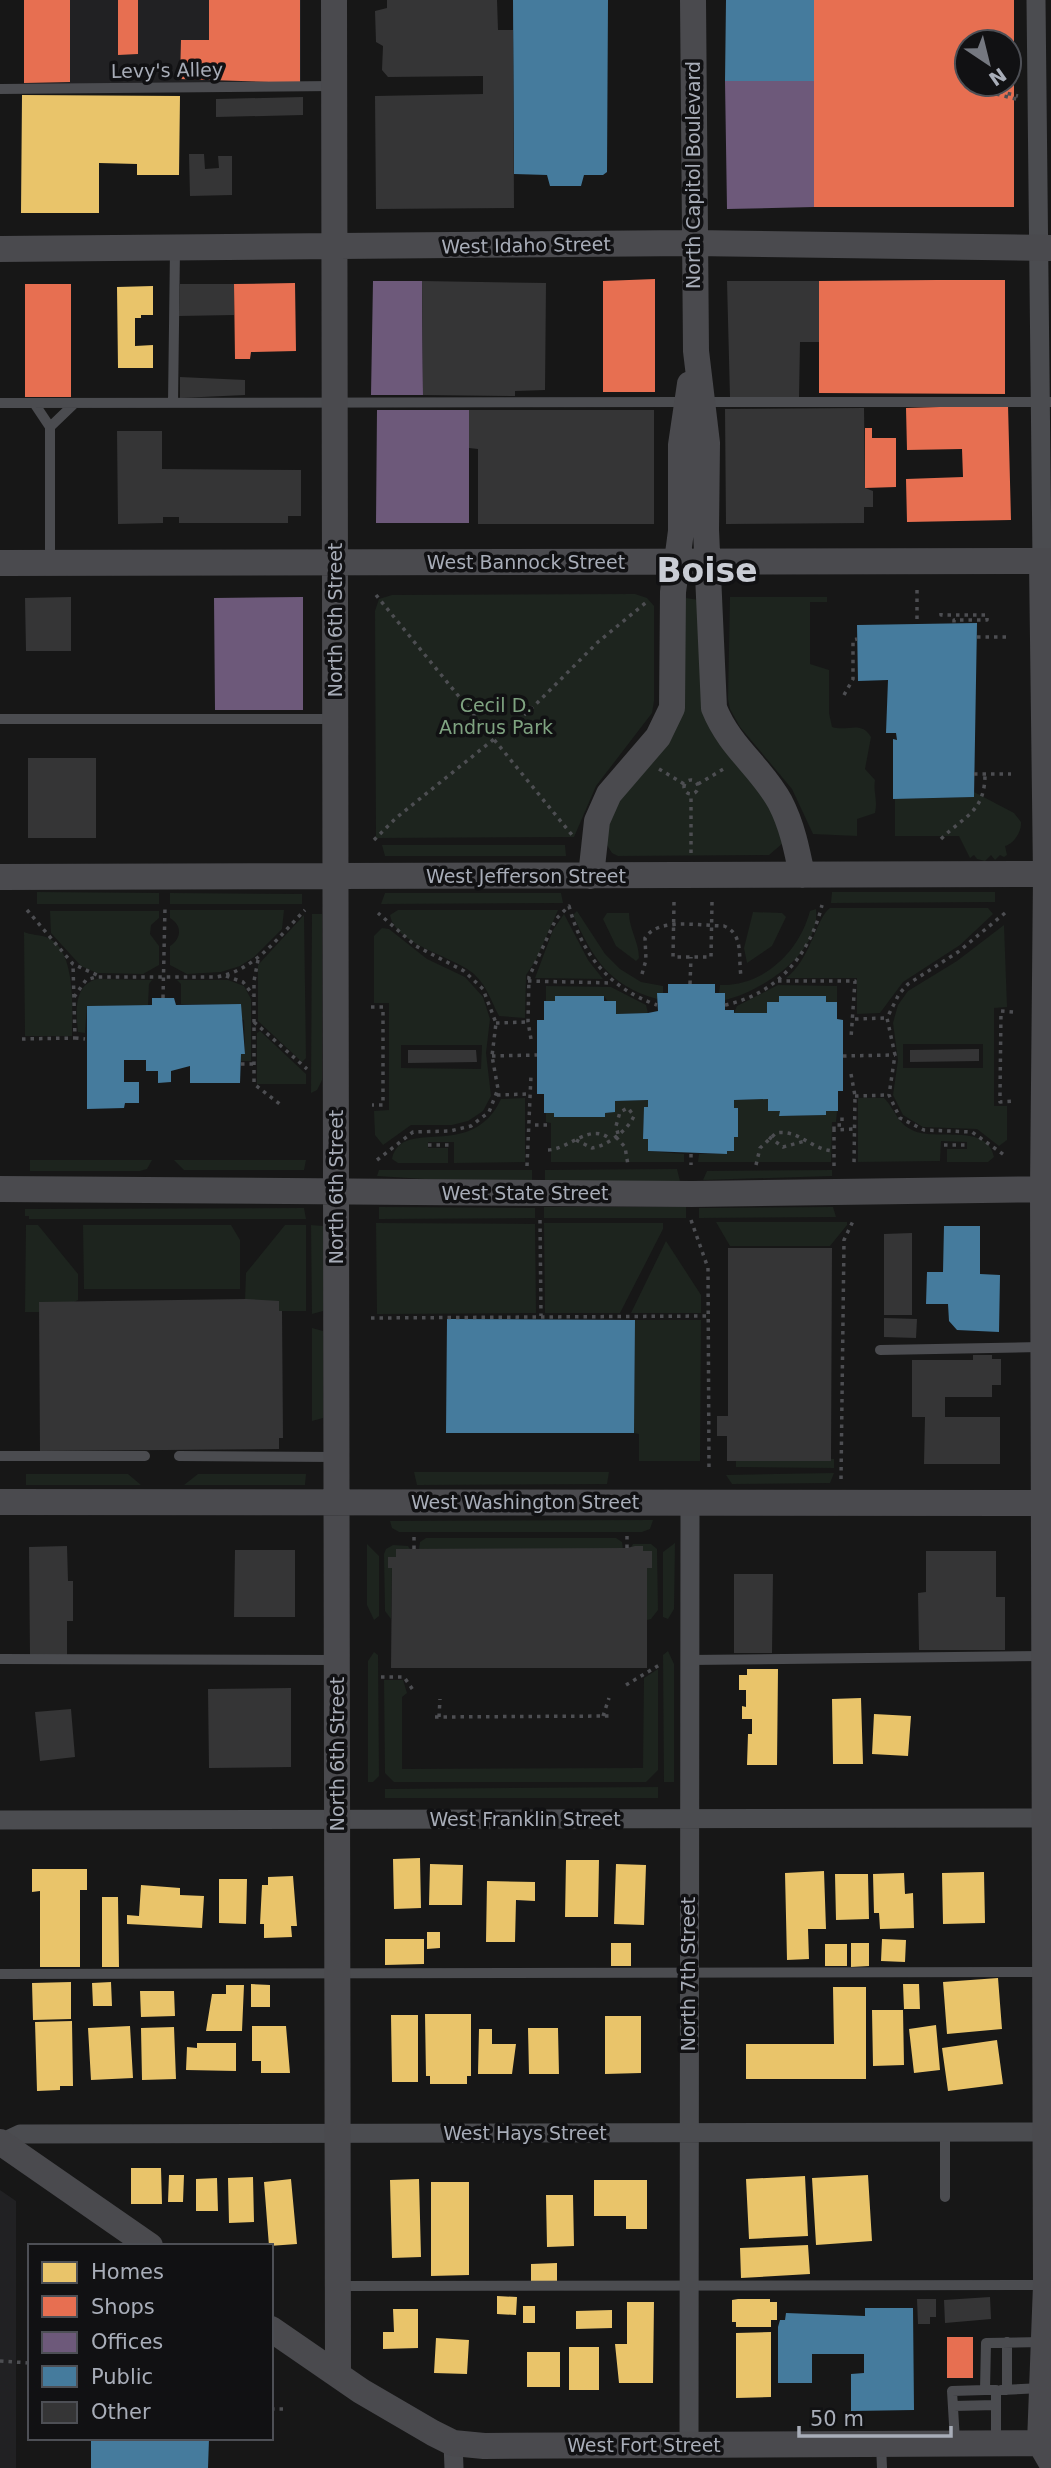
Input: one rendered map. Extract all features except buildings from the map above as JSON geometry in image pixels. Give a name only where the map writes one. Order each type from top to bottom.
[{"type":"street","name":"North 6th Street","points":[[334,0],[338,2374]]},
{"type":"street","name":"North Capitol Boulevard","points":[[591,876],[597,821],[609,794],[641,759],[670,718],[673,699],[673,592],[681,530],[681,445],[695,402],[693,0]]},
{"type":"street","points":[[1036,0],[1044,248],[1049,875],[1049,2285],[1042,2388],[1047,2449]]},
{"type":"street","name":"West Idaho Street","points":[[0,249],[693,243],[1044,248]]},
{"type":"street","name":"North Capitol Boulevard","points":[[695,402],[707,443],[707,562],[714,708],[726,735],[778,800],[790,826],[802,875]]},
{"type":"street","name":"West Bannock Street","points":[[0,563],[1046,561]]},
{"type":"street","name":"West Jefferson Street","points":[[0,877],[1049,875]]},
{"type":"street","name":"West State Street","points":[[0,1189],[692,1194],[1047,1189]]},
{"type":"street","name":"West Washington Street","points":[[0,1502],[1047,1503]]},
{"type":"street","name":"North 7th Street","points":[[689,2445],[690,1503]]},
{"type":"street","name":"West Franklin Street","points":[[0,1820],[1048,1818]]},
{"type":"street","name":"West Hays Street","points":[[1,2143],[20,2134],[1048,2132]]},
{"type":"street","points":[[1,2143],[147,2244]]},
{"type":"street","name":"West Fort Street","points":[[273,2330],[454,2455],[484,2446],[689,2445],[882,2456],[955,2444],[996,2444],[1047,2449]]},
{"type":"lane","name":"Levy's Alley","points":[[0,89],[335,86]]},
{"type":"lane","points":[[173,403],[175,248]]},
{"type":"lane","points":[[0,403],[1045,402]]},
{"type":"lane","points":[[34,403],[50,427],[50,563]]},
{"type":"lane","points":[[50,427],[75,403]]},
{"type":"lane","points":[[0,719],[335,719]]},
{"type":"lane","points":[[880,1350],[1047,1336]]},
{"type":"lane","points":[[0,1456],[145,1456]]},
{"type":"lane","points":[[179,1456],[336,1457]]},
{"type":"lane","points":[[689,1660],[1048,1656]]},
{"type":"lane","points":[[0,1659],[337,1660]]},
{"type":"lane","points":[[0,1974],[1048,1972]]},
{"type":"lane","points":[[945,2133],[945,2197]]},
{"type":"lane","points":[[337,2286],[1049,2285]]},
{"type":"lane","points":[[996,2390],[1007,2342]]},
{"type":"lane","points":[[996,2444],[996,2390],[986,2343],[1044,2342]]},
{"type":"lane","points":[[955,2444],[952,2391],[1042,2388]]},
{"type":"lane","points":[[953,2406],[996,2405]]},
{"type":"path","points":[[917,590],[917,624]]},
{"type":"path","points":[[376,595],[576,840]]},
{"type":"path","points":[[374,840],[396,818],[537,704],[598,642],[649,600]]},
{"type":"path","points":[[941,613],[987,615],[987,620],[954,620],[954,623]]},
{"type":"path","points":[[976,638],[1010,637]]},
{"type":"path","points":[[844,695],[853,679],[853,640],[857,639]]},
{"type":"path","points":[[698,784],[723,769]]},
{"type":"path","points":[[660,770],[684,784]]},
{"type":"path","points":[[974,774],[1011,774]]},
{"type":"path","points":[[941,839],[978,808],[985,792],[985,774]]},
{"type":"path","points":[[684,784],[692,780],[698,784]]},
{"type":"path","points":[[684,784],[684,790],[691,795]]},
{"type":"path","points":[[691,795],[697,791],[698,784]]},
{"type":"path","points":[[690,876],[691,795]]},
{"type":"path","points":[[674,902],[673,957],[711,957],[712,902]]},
{"type":"path","points":[[725,1005],[744,999],[777,981],[794,966],[817,927],[822,905]]},
{"type":"path","points":[[531,1039],[528,1022],[528,981],[550,930],[561,912],[569,906],[591,959],[613,983],[657,1005]]},
{"type":"path","points":[[163,998],[165,907]]},
{"type":"path","points":[[27,910],[73,964],[102,976]]},
{"type":"path","points":[[74,997],[86,980],[102,976],[224,975],[242,969],[258,958],[305,910]]},
{"type":"path","points":[[1005,912],[958,953],[908,984],[899,994],[887,1018],[895,1055],[889,1095],[900,1118],[914,1127],[934,1132],[972,1132],[1007,1157]]},
{"type":"path","points":[[377,1160],[413,1132],[450,1131],[471,1126],[489,1112],[498,1095],[492,1056],[496,1023],[486,996],[471,976],[425,953],[378,914]]},
{"type":"path","points":[[642,974],[648,933],[658,927],[724,926],[736,934],[741,976]]},
{"type":"path","points":[[691,957],[691,984]]},
{"type":"path","points":[[258,958],[254,996],[254,1084],[281,1105]]},
{"type":"path","points":[[73,964],[75,1038]]},
{"type":"path","points":[[224,975],[243,982],[254,996]]},
{"type":"path","points":[[528,981],[613,983]]},
{"type":"path","points":[[777,981],[855,981],[855,1019],[851,1038]]},
{"type":"path","points":[[371,1007],[383,1007],[383,1105],[372,1105]]},
{"type":"path","points":[[1013,1012],[1000,1011],[1000,1102],[1013,1101]]},
{"type":"path","points":[[855,1019],[887,1018]]},
{"type":"path","points":[[254,1022],[307,1069]]},
{"type":"path","points":[[496,1023],[528,1022]]},
{"type":"path","points":[[22,1039],[86,1039]]},
{"type":"path","points":[[492,1056],[537,1055]]},
{"type":"path","points":[[843,1056],[895,1055]]},
{"type":"path","points":[[383,1056],[389,1056]]},
{"type":"path","points":[[994,1057],[1000,1057]]},
{"type":"path","points":[[241,1064],[254,1064]]},
{"type":"path","points":[[527,1166],[531,1074]]},
{"type":"path","points":[[850,1074],[855,1096],[855,1166]]},
{"type":"path","points":[[498,1095],[529,1094]]},
{"type":"path","points":[[855,1096],[889,1095]]},
{"type":"path","points":[[576,1140],[597,1148],[615,1137],[632,1121],[634,1116],[628,1108],[620,1112],[615,1137]]},
{"type":"path","points":[[834,1166],[834,1125],[842,1125],[842,1115]]},
{"type":"path","points":[[535,1125],[548,1125]]},
{"type":"path","points":[[834,1130],[855,1129]]},
{"type":"path","points":[[756,1165],[760,1148],[769,1137],[785,1131],[820,1150],[834,1151]]},
{"type":"path","points":[[548,1150],[562,1148],[596,1132],[615,1137],[625,1147],[628,1165]]},
{"type":"path","points":[[769,1137],[783,1147],[805,1141]]},
{"type":"path","points":[[428,1145],[451,1145]]},
{"type":"path","points":[[944,1145],[967,1145]]},
{"type":"path","points":[[691,1154],[691,1165]]},
{"type":"path","points":[[844,1502],[841,1477],[844,1240],[854,1219]]},
{"type":"path","points":[[540,1220],[541,1317]]},
{"type":"path","points":[[691,1220],[708,1268],[709,1470]]},
{"type":"path","points":[[371,1318],[708,1315]]},
{"type":"path","points":[[414,1535],[414,1549]]},
{"type":"path","points":[[627,1536],[627,1549]]},
{"type":"path","points":[[626,1685],[661,1664]]},
{"type":"path","points":[[381,1677],[404,1677],[413,1690]]},
{"type":"path","points":[[603,1716],[608,1698]]},
{"type":"path","points":[[440,1699],[437,1717],[611,1716]]},
{"type":"path","points":[[0,2361],[28,2363]]},
{"type":"path","points":[[273,2409],[285,2409]]},
{"type":"shaded area","points":[[24,0],[301,0],[301,84],[24,84]]},
{"type":"shaded area","points":[[0,2190],[16,2201],[16,2468],[0,2468]]},
{"type":"green space","name":"Cecil D. Andrus Park","points":[[635,594],[647,598],[654,606],[652,713],[596,786],[574,837],[376,838],[375,611],[379,599],[392,595]]},
{"type":"green space","points":[[730,597],[827,597],[827,602],[810,602],[810,664],[829,670],[829,713],[832,727],[863,729],[871,737],[865,769],[875,780],[876,808],[875,813],[857,819],[857,836],[813,834],[792,789],[740,727],[730,709]]},
{"type":"green space","points":[[686,598],[699,600],[702,702],[768,799],[783,843],[769,855],[618,856],[612,853],[605,842],[608,817],[647,762]]},
{"type":"green space","points":[[974,792],[1014,813],[1021,822],[1016,837],[1005,846],[1007,855],[1004,857],[1000,855],[995,860],[991,855],[985,861],[974,855],[970,858],[959,836],[895,836],[895,799],[973,797]]},
{"type":"green space","points":[[382,845],[565,845],[566,856],[385,856]]},
{"type":"green space","points":[[37,892],[159,893],[159,904],[37,904]]},
{"type":"green space","points":[[832,892],[995,892],[995,902],[831,903]]},
{"type":"green space","points":[[170,893],[302,894],[302,904],[170,904]]},
{"type":"green space","points":[[385,893],[561,893],[563,903],[381,904]]},
{"type":"green space","points":[[830,908],[988,908],[993,914],[960,945],[903,982],[880,1013],[857,1014],[857,978],[786,978],[801,960]]},
{"type":"green space","points":[[816,909],[815,925],[809,941],[786,968],[756,988],[725,1000],[725,993],[719,993],[720,985],[751,980],[777,964],[797,940],[810,911]]},
{"type":"green space","points":[[170,910],[284,910],[282,929],[254,957],[240,966],[221,972],[187,974],[170,965],[170,946],[177,939],[179,932],[177,924],[170,918]]},
{"type":"green space","points":[[398,910],[558,910],[536,960],[526,975],[525,1018],[499,1016],[486,989],[474,974],[402,934],[390,915]]},
{"type":"green space","points":[[50,911],[159,911],[159,918],[151,925],[150,934],[159,946],[159,965],[143,974],[97,973],[81,966],[51,933]]},
{"type":"green space","points":[[577,911],[605,954],[620,969],[641,982],[663,986],[663,993],[657,999],[626,986],[604,968],[595,957],[573,915]]},
{"type":"green space","points":[[753,912],[782,913],[786,917],[772,946],[747,963],[744,948]]},
{"type":"green space","points":[[607,913],[629,913],[639,952],[636,961],[616,946],[603,919]]},
{"type":"green space","points":[[312,914],[322,914],[322,1080],[317,1090],[311,1093]]},
{"type":"green space","points":[[564,914],[588,960],[603,979],[535,978],[553,930]]},
{"type":"green space","points":[[304,915],[306,1058],[302,1062],[258,1021],[258,965]]},
{"type":"green space","points":[[1004,925],[1007,1007],[994,1008],[994,1106],[1007,1106],[1007,1140],[999,1146],[977,1129],[923,1127],[903,1115],[893,1095],[898,1060],[893,1023],[898,1005],[908,991],[957,961]],"holes":[[[903,1044],[983,1044],[983,1068],[903,1068]]]},
{"type":"green space","points":[[382,928],[389,929],[427,959],[465,977],[483,997],[490,1019],[486,1053],[491,1096],[483,1111],[468,1121],[452,1125],[411,1125],[383,1145],[375,1135],[374,1111],[389,1110],[389,1003],[374,1003],[374,936]],"holes":[[[401,1045],[482,1045],[481,1069],[401,1068]]]},
{"type":"green space","points":[[24,932],[46,937],[56,943],[63,953],[71,981],[72,1036],[25,1036]]},
{"type":"green space","points":[[97,979],[152,980],[149,984],[148,1005],[87,1006],[85,1033],[78,1032],[77,1008],[80,993],[89,982]]},
{"type":"green space","points":[[177,980],[228,980],[244,986],[251,999],[251,1061],[241,1061],[241,1054],[245,1053],[241,1004],[181,1004],[181,984]]},
{"type":"green space","points":[[778,985],[837,986],[837,1002],[826,1002],[826,996],[779,996],[779,1002],[768,1002],[767,1013],[734,1013],[737,1006]]},
{"type":"green space","points":[[546,986],[611,987],[646,1005],[648,1013],[616,1014],[604,996],[555,996],[555,1001],[546,1001]]},
{"type":"green space","points":[[260,1031],[306,1074],[306,1084],[257,1084],[257,1033]]},
{"type":"green space","points":[[525,1098],[525,1162],[454,1163],[454,1142],[428,1142],[428,1148],[448,1148],[448,1163],[398,1163],[392,1159],[398,1146],[409,1140],[456,1135],[473,1129],[488,1118],[501,1099]]},
{"type":"green space","points":[[858,1098],[884,1098],[903,1124],[912,1130],[971,1136],[981,1140],[989,1146],[994,1157],[988,1162],[947,1162],[947,1149],[967,1149],[967,1142],[941,1141],[940,1161],[858,1162]]},
{"type":"green space","points":[[768,1099],[768,1110],[780,1111],[780,1116],[826,1115],[826,1111],[837,1111],[836,1122],[832,1122],[831,1162],[698,1162],[699,1154],[726,1154],[734,1100]]},
{"type":"green space","points":[[648,1100],[648,1107],[644,1107],[643,1138],[648,1139],[648,1151],[684,1154],[684,1162],[551,1162],[551,1123],[546,1122],[546,1113],[554,1113],[555,1117],[604,1117],[605,1113],[615,1112],[615,1101]]},
{"type":"green space","points":[[30,1160],[152,1160],[147,1169],[140,1171],[30,1171]]},
{"type":"green space","points":[[174,1160],[306,1160],[304,1170],[184,1170]]},
{"type":"green space","points":[[677,1169],[680,1181],[545,1181],[545,1170]]},
{"type":"green space","points":[[379,1170],[532,1170],[532,1181],[455,1181],[377,1176]]},
{"type":"green space","points":[[832,1170],[832,1176],[703,1180],[707,1171]]},
{"type":"green space","points":[[379,1207],[535,1208],[535,1218],[379,1219]]},
{"type":"green space","points":[[544,1207],[686,1207],[686,1218],[544,1218]]},
{"type":"green space","points":[[833,1207],[836,1217],[699,1218],[699,1208]]},
{"type":"green space","points":[[304,1208],[306,1219],[29,1219],[29,1216],[25,1216],[25,1209]]},
{"type":"green space","points":[[716,1222],[847,1222],[847,1225],[830,1246],[730,1246]]},
{"type":"green space","points":[[376,1223],[535,1224],[536,1313],[377,1314]]},
{"type":"green space","points":[[544,1223],[663,1223],[663,1229],[620,1313],[545,1313]]},
{"type":"green space","points":[[26,1225],[38,1225],[78,1274],[78,1300],[39,1302],[39,1312],[25,1312]]},
{"type":"green space","points":[[83,1225],[231,1225],[240,1240],[240,1289],[84,1289]]},
{"type":"green space","points":[[285,1225],[306,1225],[306,1311],[279,1311],[245,1301],[246,1273]]},
{"type":"green space","points":[[311,1225],[323,1226],[323,1311],[312,1314]]},
{"type":"green space","points":[[666,1241],[701,1295],[701,1313],[631,1313]]},
{"type":"green space","points":[[635,1320],[701,1320],[700,1461],[639,1461],[639,1434],[634,1433]]},
{"type":"green space","points":[[312,1328],[323,1331],[323,1418],[312,1421]]},
{"type":"green space","points":[[736,1458],[834,1459],[834,1468],[736,1467]]},
{"type":"green space","points":[[414,1472],[609,1472],[607,1484],[417,1485]]},
{"type":"green space","points":[[834,1473],[830,1483],[732,1484],[726,1475]]},
{"type":"green space","points":[[26,1474],[128,1474],[141,1485],[26,1485]]},
{"type":"green space","points":[[198,1474],[306,1474],[305,1485],[184,1485]]},
{"type":"green space","points":[[653,1520],[650,1529],[642,1532],[399,1532],[392,1528],[390,1521]]},
{"type":"green space","points":[[426,1538],[616,1538],[622,1542],[623,1549],[419,1549],[420,1542]]},
{"type":"green space","points":[[675,1543],[674,1609],[668,1619],[663,1617],[663,1552]]},
{"type":"green space","points":[[367,1544],[379,1556],[379,1616],[374,1620],[367,1605]]},
{"type":"green space","points":[[633,1544],[651,1544],[657,1549],[658,1610],[647,1620],[647,1568],[652,1567],[652,1551],[643,1551],[643,1546],[631,1547]]},
{"type":"green space","points":[[393,1545],[408,1546],[410,1549],[397,1549],[396,1557],[388,1558],[388,1568],[392,1568],[391,1619],[385,1611],[384,1554],[386,1549]]},
{"type":"green space","points":[[668,1651],[674,1664],[674,1782],[664,1782],[663,1655]]},
{"type":"green space","points":[[374,1652],[378,1655],[379,1776],[373,1782],[368,1782],[368,1661]]},
{"type":"green space","points":[[658,1669],[658,1770],[646,1782],[394,1782],[385,1773],[384,1680],[403,1680],[407,1693],[402,1697],[402,1769],[643,1768],[644,1678]]},
{"type":"green space","points":[[658,1787],[658,1798],[385,1798],[385,1789]]},
{"type":"district","name":"Boise","points":[[707,570]]}]
